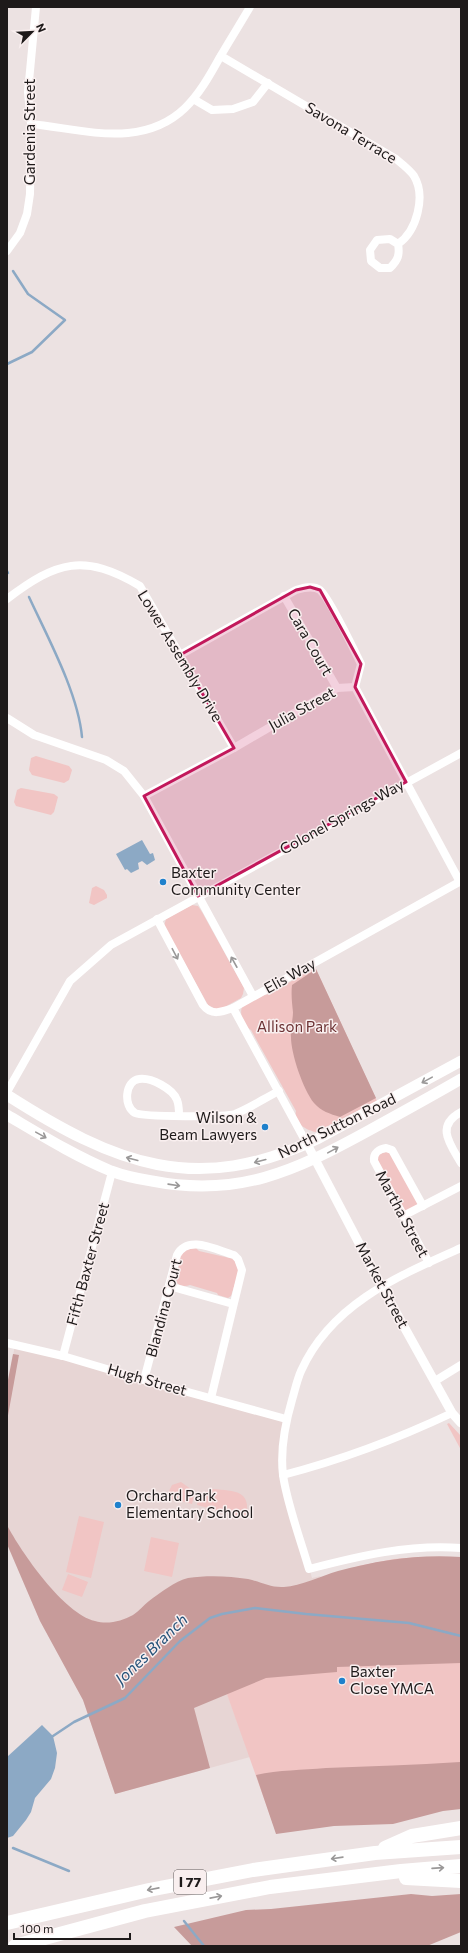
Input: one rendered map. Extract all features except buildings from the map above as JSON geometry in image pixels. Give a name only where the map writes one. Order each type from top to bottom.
[{"type":"highway","points":[[375,1852],[412,1836],[461,1828]]},
{"type":"highway","name":"I 77","points":[[7,1923],[150,1890],[253,1870],[375,1852],[461,1847]]},
{"type":"highway","name":"I 77","points":[[15,1946],[145,1911],[270,1887],[358,1876],[461,1866]]},
{"type":"highway","points":[[358,1876],[461,1881]]},
{"type":"main road","name":"North Sutton Road","points":[[7,1094],[107,1150],[162,1166],[190,1169],[231,1167],[272,1158],[307,1144],[461,1061]]},
{"type":"main road","name":"North Sutton Road","points":[[7,1115],[112,1172],[175,1185],[217,1186],[244,1183],[271,1176],[315,1159],[461,1080]]},
{"type":"street","name":"Gardenia Street","points":[[7,251],[20,233],[27,214],[30,194],[30,124],[28,92],[36,7]]},
{"type":"street","points":[[30,124],[100,132],[128,133],[167,121],[194,100],[250,7]]},
{"type":"street","name":"Savona Terrace","points":[[221,56],[396,159],[414,176],[420,198],[416,218],[404,240],[398,244]]},
{"type":"street","points":[[194,100],[212,110],[234,109],[252,102],[268,83]]},
{"type":"street","name":"Lower Assembly Drive","points":[[7,598],[40,575],[55,569],[71,566],[104,568],[140,586],[234,748]]},
{"type":"street","name":"Julia Street","points":[[144,796],[234,748],[337,688],[355,687],[361,664],[332,608],[320,590],[310,587],[296,590],[284,596],[180,655]]},
{"type":"street","name":"Cara Court","points":[[284,596],[337,688]]},
{"type":"street","points":[[355,687],[461,882]]},
{"type":"street","points":[[7,718],[34,735],[106,760],[124,771],[144,796],[253,996]]},
{"type":"street","name":"Colonel Springs Way","points":[[7,1094],[70,981],[111,945],[461,753]]},
{"type":"street","name":"Elis Way","points":[[157,919],[206,1009],[216,1012],[233,1008],[461,882]]},
{"type":"street","points":[[233,1008],[307,1144]]},
{"type":"street","points":[[179,1115],[177,1100],[171,1091],[147,1079],[137,1079],[131,1083],[127,1093],[128,1105],[134,1112],[145,1116],[234,1114],[279,1091]]},
{"type":"street","points":[[461,1112],[454,1116],[446,1126],[446,1136],[461,1163]]},
{"type":"street","name":"Market Street","points":[[307,1144],[382,1287],[452,1413],[461,1423]]},
{"type":"street","name":"Martha Street","points":[[422,1206],[394,1153],[388,1148],[382,1148],[375,1153],[374,1161],[429,1263]]},
{"type":"street","name":"Fifth Baxter Street","points":[[63,1356],[112,1172]]},
{"type":"street","name":"Martha Street","points":[[404,1216],[461,1186]]},
{"type":"street","name":"Blandina Court","points":[[144,1380],[180,1249],[186,1245],[196,1243],[234,1255],[238,1258],[242,1275],[233,1304],[211,1398]]},
{"type":"street","points":[[461,1248],[364,1296],[337,1319],[329,1328],[303,1367],[286,1419],[283,1475],[309,1569],[390,1550],[422,1547],[461,1548]]},
{"type":"street","points":[[169,1286],[233,1304]]},
{"type":"street","name":"Hugh Street","points":[[7,1343],[63,1356],[286,1419]]},
{"type":"street","points":[[434,1381],[461,1365]]},
{"type":"street","points":[[283,1475],[323,1464],[407,1434],[452,1413]]},
{"type":"highlighted area","points":[[310,587],[320,590],[361,664],[355,687],[406,782],[198,896],[144,796],[234,748],[180,655],[296,590]]},
{"type":"shaded area","points":[[15,1345],[286,1419],[283,1475],[312,1578],[321,1576],[218,1669],[250,1757],[115,1794],[83,1700],[40,1621],[7,1544],[7,1387]]},
{"type":"green space","points":[[36,756],[69,766],[72,770],[69,780],[64,783],[32,775],[29,770],[31,758]]},
{"type":"green space","points":[[21,788],[54,794],[58,797],[54,812],[51,815],[16,806],[14,802],[17,790]]},
{"type":"green space","points":[[96,886],[104,890],[107,898],[94,905],[89,903],[92,888]]},
{"type":"green space","points":[[192,905],[198,906],[202,912],[244,988],[241,998],[221,1009],[216,1009],[208,1005],[164,926],[166,919]]},
{"type":"green space","name":"Allison Park","points":[[315,967],[377,1101],[316,1132],[304,1128],[296,1119],[296,1111],[251,1030],[244,1023],[241,1013],[242,1007]]},
{"type":"green space","points":[[316,969],[376,1098],[340,1117],[323,1110],[314,1103],[298,1071],[293,1053],[291,1030],[293,1012],[292,985]]},
{"type":"green space","points":[[389,1151],[419,1205],[404,1212],[376,1157],[377,1155]]},
{"type":"green space","points":[[196,1248],[199,1251],[234,1259],[239,1271],[231,1296],[228,1298],[190,1285],[180,1285],[176,1282],[181,1254],[187,1249]]},
{"type":"green space","points":[[13,1354],[19,1355],[7,1421],[7,1385]]},
{"type":"green space","points":[[449,1423],[461,1436],[461,1450],[447,1424]]},
{"type":"green space","points":[[181,1482],[195,1492],[192,1504],[166,1497],[172,1485]]},
{"type":"green space","points":[[213,1489],[228,1490],[244,1497],[247,1509],[246,1518],[197,1505],[199,1494]]},
{"type":"green space","points":[[79,1516],[104,1522],[91,1578],[66,1572]]},
{"type":"green space","points":[[7,1525],[22,1550],[57,1595],[83,1616],[105,1623],[120,1621],[133,1615],[149,1601],[168,1588],[188,1578],[211,1576],[234,1577],[248,1579],[275,1587],[284,1587],[304,1583],[338,1571],[384,1561],[430,1556],[461,1557],[461,1663],[337,1667],[337,1672],[266,1678],[194,1708],[210,1768],[115,1794],[83,1700],[40,1621],[7,1544]]},
{"type":"green space","points":[[151,1537],[179,1543],[172,1577],[144,1571]]},
{"type":"green space","name":"Baxter Close YMCA","points":[[420,1557],[461,1557],[461,1805],[273,1824],[218,1669],[358,1566],[394,1559]]},
{"type":"green space","points":[[68,1574],[88,1582],[82,1597],[62,1590]]},
{"type":"green space","points":[[460,1762],[461,1809],[443,1811],[393,1824],[334,1826],[276,1834],[256,1775],[282,1771],[326,1768]]},
{"type":"green space","points":[[411,1894],[432,1896],[461,1894],[461,1932],[427,1946],[192,1946],[174,1927],[246,1910],[271,1909]]},
{"type":"water","points":[[142,840],[150,854],[153,853],[155,860],[147,865],[142,861],[138,863],[139,869],[131,873],[127,869],[125,870],[116,854]]},
{"type":"water","points":[[42,1725],[53,1736],[57,1753],[55,1768],[51,1779],[35,1798],[31,1812],[26,1820],[13,1836],[7,1838],[7,1757]]},
{"type":"waterway","points":[[7,364],[32,352],[65,320],[28,294],[13,271]]},
{"type":"waterway","points":[[29,597],[61,666],[75,702],[82,737]]},
{"type":"waterway","name":"Jones Branch","points":[[53,1736],[74,1722],[125,1698],[180,1641],[210,1618],[222,1614],[255,1608],[409,1623],[461,1636]]},
{"type":"waterway","points":[[13,1848],[69,1871]]},
{"type":"waterway","points":[[184,1921],[204,1946]]},
{"type":"place","name":"Baxter Community Center","points":[[163,882]]},
{"type":"place","name":"Wilson & Beam Lawyers","points":[[265,1127]]},
{"type":"place","name":"Orchard Park Elementary School","points":[[118,1505]]},
{"type":"place","name":"Baxter Close YMCA","points":[[342,1681]]}]
